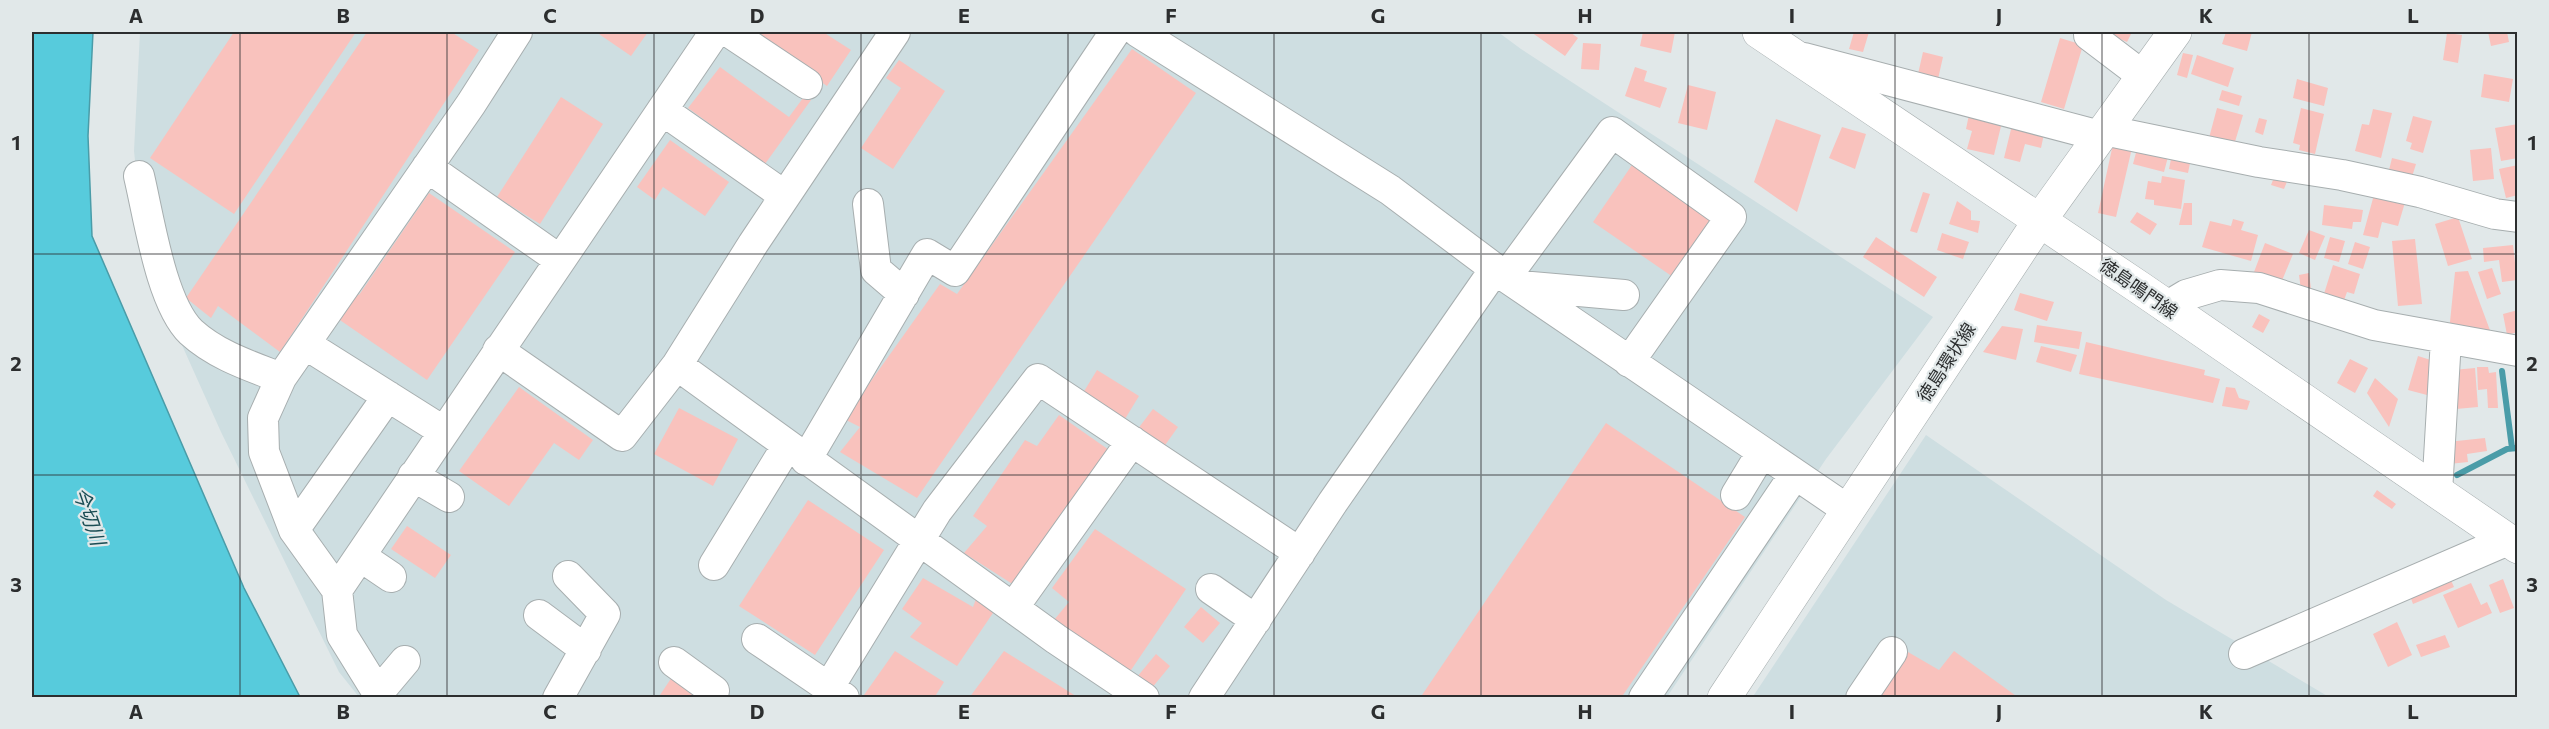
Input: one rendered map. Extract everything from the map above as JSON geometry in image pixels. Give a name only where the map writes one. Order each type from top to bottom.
[{"type":"main road","name":"徳島鳴門線","points":[[1758,32],[2040,220],[2513,544]]},
{"type":"main road","name":"徳島環状線","points":[[1724,698],[2040,220],[2175,32]]},
{"type":"street","points":[[337,590],[443,430],[715,32]]},
{"type":"street","points":[[729,32],[807,84]]},
{"type":"street","points":[[498,350],[622,435],[677,365],[785,196],[895,32]]},
{"type":"street","points":[[714,565],[797,453],[904,294],[927,254],[955,271],[1115,32]]},
{"type":"street","points":[[1138,32],[1390,190],[1506,277],[1842,506]]},
{"type":"street","points":[[2089,32],[2089,35],[2143,76]]},
{"type":"street","points":[[405,661],[379,695],[342,635],[337,590],[294,530],[264,452],[263,418],[281,378],[427,167],[507,35]]},
{"type":"street","points":[[1794,55],[2102,133],[2365,180],[2420,192],[2495,214],[2517,217]]},
{"type":"street","points":[[662,110],[785,196]]},
{"type":"street","points":[[1204,698],[1300,553],[1612,132],[1731,217],[1629,362]]},
{"type":"street","points":[[427,167],[560,260]]},
{"type":"street","points":[[139,176],[171,304],[191,332],[229,357],[281,378]]},
{"type":"street","points":[[868,204],[876,270],[904,294]]},
{"type":"street","points":[[1506,277],[1624,295]]},
{"type":"street","points":[[2166,307],[2205,288],[2220,285],[2259,288],[2374,325],[2517,351]]},
{"type":"street","points":[[2437,492],[2446,339]]},
{"type":"street","points":[[305,344],[443,430]]},
{"type":"street","points":[[677,365],[919,541],[1144,698]]},
{"type":"street","points":[[757,639],[837,692],[937,511],[1038,379],[1300,553]]},
{"type":"street","points":[[294,530],[387,396]]},
{"type":"street","points":[[1013,608],[1132,441]]},
{"type":"street","points":[[1736,495],[1762,452]]},
{"type":"street","points":[[1644,698],[1795,474]]},
{"type":"street","points":[[413,476],[449,497]]},
{"type":"street","points":[[2244,654],[2513,544]]},
{"type":"street","points":[[360,556],[391,577]]},
{"type":"street","points":[[567,576],[605,615],[586,650],[568,694]]},
{"type":"street","points":[[1210,589],[1256,620]]},
{"type":"street","points":[[540,615],[586,650]]},
{"type":"street","points":[[1861,698],[1892,652]]},
{"type":"street","points":[[674,662],[714,691],[709,698]]},
{"type":"shaded area","points":[[140,32],[1498,32],[1933,317],[1826,459],[1667,697],[359,697],[339,672],[221,432],[146,265],[134,151]]},
{"type":"shaded area","points":[[1926,435],[2166,600],[2329,697],[1752,698]]},
{"type":"water","name":"今切川","points":[[32,32],[93,32],[88,136],[92,236],[244,588],[300,697],[32,697]]},
{"type":"building","points":[[234,32],[356,32],[234,214],[150,158]]},
{"type":"building","points":[[367,32],[451,32],[479,50],[280,352],[218,306],[211,318],[186,298]]},
{"type":"building","points":[[596,32],[648,32],[631,56]]},
{"type":"building","points":[[747,32],[823,32],[851,50],[827,86]]},
{"type":"building","points":[[1531,32],[1570,32],[1578,38],[1565,56]]},
{"type":"building","points":[[1643,32],[1675,32],[1671,53],[1640,46]]},
{"type":"building","points":[[1854,32],[1869,32],[1863,52],[1849,49]]},
{"type":"building","points":[[2104,32],[2132,32],[2127,42]]},
{"type":"building","points":[[2226,32],[2252,32],[2247,51],[2222,44]]},
{"type":"building","points":[[2488,32],[2507,32],[2509,42],[2491,46]]},
{"type":"building","points":[[2447,33],[2462,35],[2458,63],[2443,60]]},
{"type":"building","points":[[2060,38],[2083,45],[2064,109],[2041,102]]},
{"type":"building","points":[[1583,43],[1601,44],[1599,70],[1581,69]]},
{"type":"building","points":[[1132,49],[1196,93],[917,498],[840,452],[860,427],[844,419],[940,284],[957,294]]},
{"type":"building","points":[[1923,52],[1943,57],[1938,79],[1918,74]]},
{"type":"building","points":[[2183,53],[2193,55],[2187,78],[2177,75]]},
{"type":"building","points":[[2197,55],[2234,68],[2228,87],[2191,74]]},
{"type":"building","points":[[899,60],[945,91],[893,169],[861,148],[901,88],[886,78]]},
{"type":"building","points":[[720,67],[789,117],[806,94],[811,100],[765,164],[688,108]]},
{"type":"building","points":[[1635,67],[1647,71],[1644,81],[1667,88],[1660,108],[1625,96]]},
{"type":"building","points":[[2484,74],[2513,79],[2509,102],[2481,97]]},
{"type":"building","points":[[2297,79],[2328,88],[2324,106],[2293,98]]},
{"type":"building","points":[[1688,85],[1716,92],[1707,130],[1678,123]]},
{"type":"building","points":[[2222,90],[2242,96],[2239,106],[2219,100]]},
{"type":"building","points":[[561,97],[603,124],[540,224],[497,197]]},
{"type":"building","points":[[2217,108],[2243,115],[2234,145],[2209,138]]},
{"type":"building","points":[[2301,108],[2324,114],[2315,154],[2299,150],[2300,145],[2293,143]]},
{"type":"building","points":[[2373,109],[2392,113],[2381,158],[2355,151],[2362,124],[2369,125]]},
{"type":"building","points":[[1970,110],[2003,118],[1994,155],[1967,149],[1972,131],[1966,129]]},
{"type":"building","points":[[2413,116],[2432,121],[2423,153],[2410,149],[2412,143],[2406,141]]},
{"type":"building","points":[[2259,118],[2267,120],[2263,135],[2255,132]]},
{"type":"building","points":[[1776,119],[1821,135],[1797,212],[1754,182]]},
{"type":"building","points":[[2013,121],[2045,129],[2041,148],[2025,144],[2020,162],[2004,158]]},
{"type":"building","points":[[2518,124],[2518,158],[2501,161],[2495,128]]},
{"type":"building","points":[[1842,127],[1866,134],[1855,169],[1829,158]]},
{"type":"building","points":[[670,140],[729,182],[705,216],[663,187],[655,200],[637,187]]},
{"type":"building","points":[[2113,144],[2132,148],[2116,217],[2098,213]]},
{"type":"building","points":[[2138,145],[2169,153],[2164,172],[2133,164]]},
{"type":"building","points":[[2491,148],[2494,179],[2473,181],[2470,150]]},
{"type":"building","points":[[2172,154],[2191,158],[2188,173],[2169,169]]},
{"type":"building","points":[[2392,158],[2416,164],[2411,180],[2388,174]]},
{"type":"building","points":[[1634,162],[1714,218],[1673,277],[1593,222]]},
{"type":"building","points":[[2518,165],[2518,195],[2506,198],[2499,169]]},
{"type":"building","points":[[2277,170],[2290,174],[2284,189],[2271,185]]},
{"type":"building","points":[[2162,176],[2185,180],[2181,209],[2154,205],[2154,200],[2145,199],[2148,181],[2161,183]]},
{"type":"building","points":[[2375,191],[2406,199],[2398,226],[2382,222],[2378,238],[2363,235]]},
{"type":"building","points":[[1923,192],[1930,194],[1917,233],[1910,231]]},
{"type":"building","points":[[429,193],[515,252],[427,380],[334,316],[352,290],[359,295]]},
{"type":"building","points":[[1957,201],[1971,211],[1971,220],[1980,221],[1978,233],[1949,224]]},
{"type":"building","points":[[2184,203],[2192,203],[2192,225],[2179,225]]},
{"type":"building","points":[[2324,205],[2363,210],[2361,222],[2353,222],[2352,229],[2322,225]]},
{"type":"building","points":[[2137,212],[2157,224],[2150,235],[2130,222]]},
{"type":"building","points":[[2458,217],[2472,259],[2448,266],[2435,224]]},
{"type":"building","points":[[2233,219],[2244,222],[2241,230],[2258,235],[2251,261],[2202,247],[2210,221],[2231,226]]},
{"type":"building","points":[[2309,230],[2325,236],[2315,260],[2299,253]]},
{"type":"building","points":[[1942,233],[1969,242],[1963,259],[1937,250]]},
{"type":"building","points":[[1876,237],[1937,277],[1924,297],[1863,257]]},
{"type":"building","points":[[2330,237],[2345,241],[2339,262],[2324,258]]},
{"type":"building","points":[[2415,239],[2422,304],[2398,306],[2392,241]]},
{"type":"building","points":[[2355,242],[2370,247],[2363,269],[2348,264]]},
{"type":"building","points":[[2265,243],[2293,254],[2281,283],[2254,272]]},
{"type":"building","points":[[2513,245],[2517,280],[2502,282],[2499,260],[2484,262],[2483,248]]},
{"type":"building","points":[[2333,265],[2360,274],[2354,294],[2347,292],[2343,303],[2323,297]]},
{"type":"building","points":[[2492,268],[2501,294],[2487,299],[2478,272]]},
{"type":"building","points":[[2468,271],[2491,333],[2449,332],[2455,272]]},
{"type":"building","points":[[2309,273],[2311,289],[2301,290],[2299,275]]},
{"type":"building","points":[[2020,293],[2054,302],[2047,321],[2014,310]]},
{"type":"building","points":[[2518,310],[2518,332],[2507,335],[2503,314]]},
{"type":"building","points":[[2259,314],[2270,320],[2263,333],[2252,327]]},
{"type":"building","points":[[2037,325],[2082,332],[2079,349],[2034,342]]},
{"type":"building","points":[[2002,326],[2023,329],[2016,360],[1983,352]]},
{"type":"building","points":[[2086,342],[2205,370],[2204,375],[2220,379],[2213,403],[2079,374]]},
{"type":"building","points":[[2041,346],[2077,355],[2071,372],[2036,362]]},
{"type":"building","points":[[2418,356],[2437,362],[2427,395],[2408,390]]},
{"type":"building","points":[[2350,359],[2368,368],[2355,393],[2337,383]]},
{"type":"building","points":[[2477,367],[2488,367],[2489,373],[2496,372],[2498,408],[2488,408],[2487,389],[2478,390]]},
{"type":"building","points":[[2475,368],[2478,407],[2456,409],[2453,370]]},
{"type":"building","points":[[1097,370],[1139,396],[1125,419],[1083,393]]},
{"type":"building","points":[[2375,378],[2398,399],[2389,427],[2367,393]]},
{"type":"building","points":[[519,387],[593,440],[579,460],[554,443],[509,506],[459,471]]},
{"type":"building","points":[[2226,387],[2235,388],[2239,398],[2250,401],[2247,410],[2222,406]]},
{"type":"building","points":[[679,408],[738,439],[713,486],[654,454]]},
{"type":"building","points":[[1153,409],[1178,427],[1163,448],[1137,430]]},
{"type":"building","points":[[1059,415],[1109,450],[1014,585],[964,553],[987,526],[973,516],[1025,440],[1037,446]]},
{"type":"building","points":[[1606,423],[1745,517],[1621,698],[1420,698]]},
{"type":"building","points":[[2485,438],[2487,451],[2467,454],[2468,462],[2449,464],[2447,442]]},
{"type":"building","points":[[2377,490],[2396,504],[2392,509],[2373,496]]},
{"type":"building","points":[[808,500],[884,550],[815,655],[739,606]]},
{"type":"building","points":[[407,526],[451,555],[435,578],[391,549]]},
{"type":"building","points":[[1095,529],[1186,589],[1129,673],[1054,620],[1069,602],[1052,588]]},
{"type":"building","points":[[2449,576],[2454,587],[2413,604],[2409,593]]},
{"type":"building","points":[[923,578],[973,607],[976,599],[995,610],[957,666],[910,637],[922,623],[902,609]]},
{"type":"building","points":[[2503,579],[2514,608],[2500,613],[2489,585]]},
{"type":"building","points":[[2471,583],[2481,605],[2487,602],[2492,613],[2458,628],[2443,595]]},
{"type":"building","points":[[1201,607],[1220,623],[1203,643],[1184,627]]},
{"type":"building","points":[[2397,622],[2412,655],[2388,667],[2373,634]]},
{"type":"building","points":[[2445,635],[2450,647],[2421,657],[2416,645]]},
{"type":"building","points":[[895,651],[944,682],[934,698],[868,698],[864,695]]},
{"type":"building","points":[[1004,651],[1079,698],[969,698]]},
{"type":"building","points":[[1954,651],[2019,698],[1878,698],[1908,652],[1939,670]]},
{"type":"building","points":[[1156,654],[1170,666],[1151,689],[1137,677]]},
{"type":"building","points":[[674,674],[699,692],[694,698],[658,698]]},
{"type":"waterway","points":[[2502,371],[2512,448]]},
{"type":"waterway","points":[[2457,475],[2507,449],[2518,448]]}]
